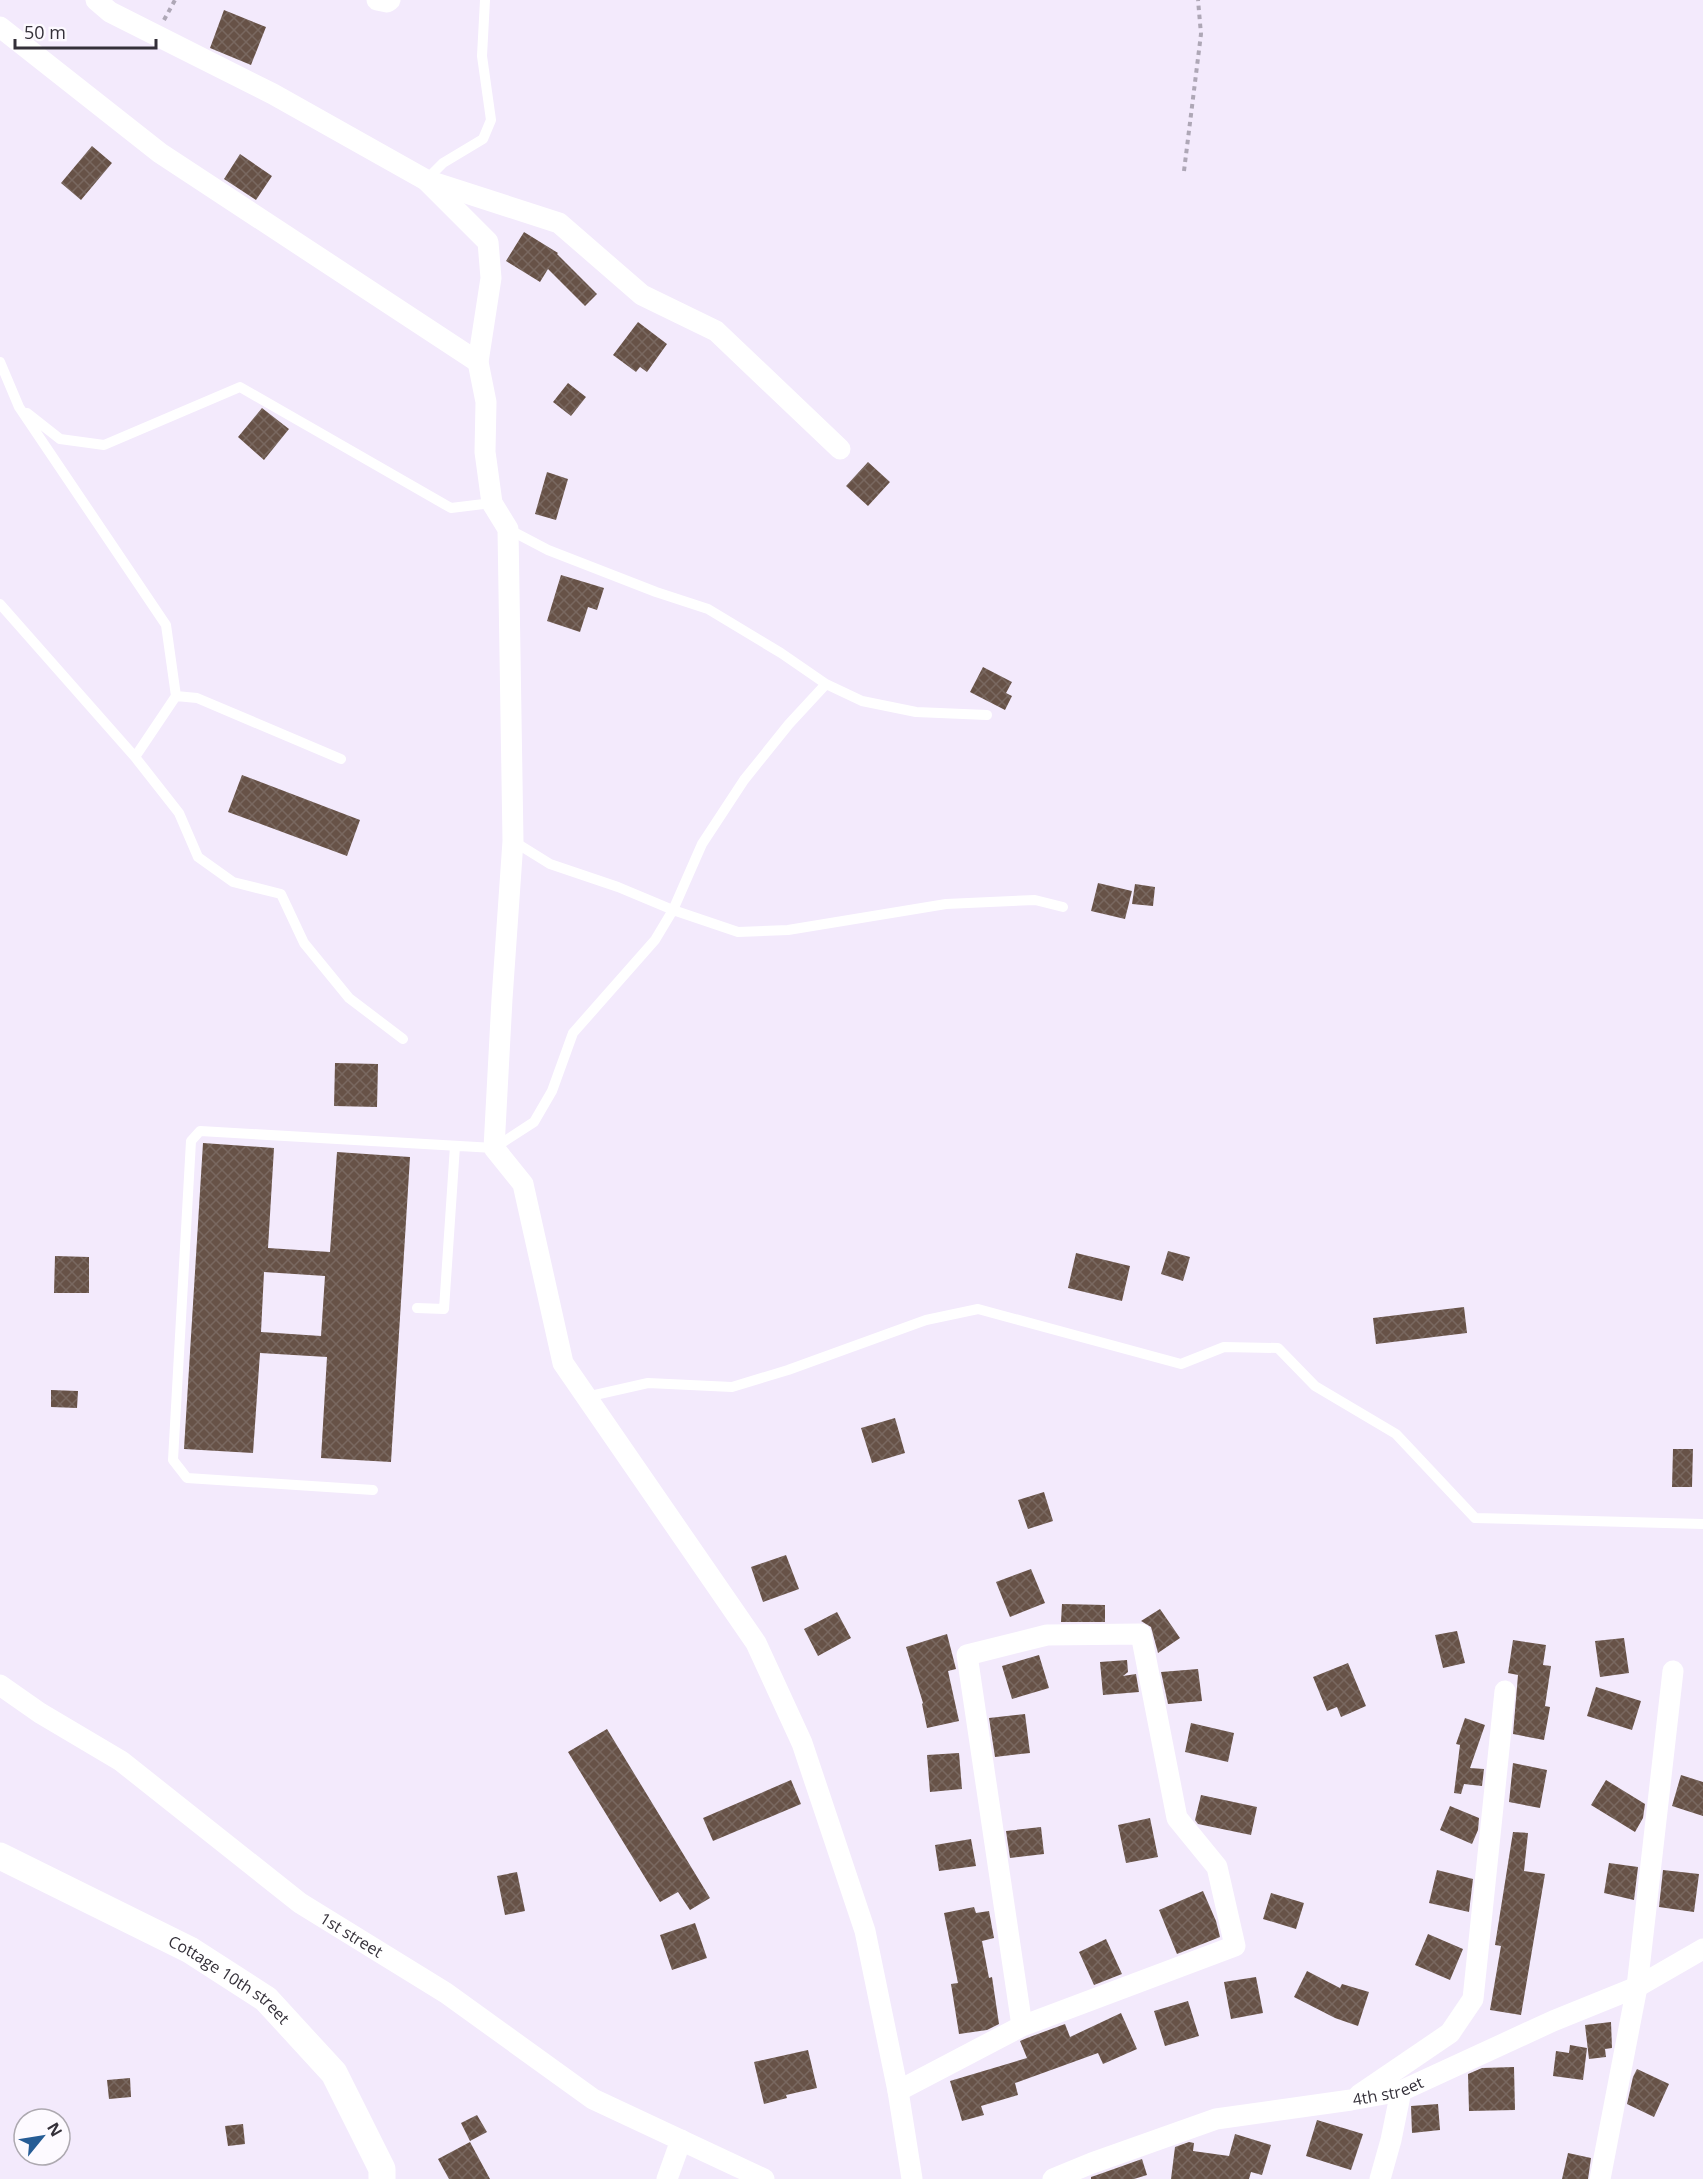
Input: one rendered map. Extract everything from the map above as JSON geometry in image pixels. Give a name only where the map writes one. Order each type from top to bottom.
[{"type":"street","points":[[96,0],[110,12],[273,94],[426,180],[559,223],[642,295],[716,331],[840,449]]},
{"type":"street","points":[[377,0],[387,2],[390,0]]},
{"type":"street","points":[[0,27],[160,153],[478,362]]},
{"type":"street","points":[[426,180],[488,242],[491,278],[478,362],[486,402],[485,452],[492,502],[508,529],[513,841],[501,999],[494,1148],[523,1184],[563,1363],[756,1643],[802,1743],[865,1932],[898,2091],[912,2179]]},
{"type":"street","points":[[898,2091],[1022,2026],[1234,1946],[1217,1867],[1177,1818],[1141,1634],[1047,1635],[967,1654],[1022,2026]]},
{"type":"street","points":[[1600,2179],[1637,1987],[1672,1671]]},
{"type":"street","name":"1st street","points":[[0,1685],[39,1713],[121,1761],[300,1903],[446,1993],[593,2099],[764,2179]]},
{"type":"street","points":[[1351,2100],[1450,2033],[1473,1999],[1505,1691]]},
{"type":"street","name":"Сottage 10th street","points":[[0,1856],[190,1950],[266,1998],[334,2073],[382,2169],[382,2179]]},
{"type":"street","name":"4th street","points":[[1053,2179],[1216,2119],[1401,2091],[1552,2021],[1637,1987],[1703,1949]]},
{"type":"street","points":[[1380,2179],[1401,2091]]},
{"type":"street","points":[[667,2179],[681,2140]]},
{"type":"lane","points":[[426,180],[444,164],[483,139],[491,120],[482,56],[484,0]]},
{"type":"lane","points":[[0,362],[19,407],[166,625],[176,696],[135,757]]},
{"type":"lane","points":[[19,407],[60,439],[104,445],[240,387],[451,507],[492,502]]},
{"type":"lane","points":[[508,529],[548,550],[656,592],[708,609],[782,653],[826,684],[862,702],[916,712],[987,715]]},
{"type":"lane","points":[[0,604],[135,757],[179,813],[198,857],[233,882],[281,894],[304,943],[349,998],[403,1039]]},
{"type":"lane","points":[[373,1490],[187,1478],[173,1460],[191,1141],[200,1131],[494,1148],[534,1122],[552,1091],[573,1033],[655,940],[673,910],[702,844],[744,780],[789,724],[826,684]]},
{"type":"lane","points":[[176,696],[197,699],[341,759]]},
{"type":"lane","points":[[513,841],[550,864],[738,932],[788,930],[946,904],[1035,900],[1063,907]]},
{"type":"lane","points":[[417,1308],[444,1309],[455,1146]]},
{"type":"lane","points":[[585,1397],[648,1383],[732,1387],[788,1370],[926,1320],[978,1309],[1181,1364],[1224,1347],[1278,1348],[1315,1386],[1396,1434],[1475,1518],[1703,1524]]},
{"type":"path","points":[[1184,171],[1201,34],[1198,0]]},
{"type":"building","points":[[224,10],[266,27],[251,65],[210,48]]},
{"type":"building","points":[[92,146],[112,163],[81,200],[61,183]]},
{"type":"building","points":[[240,154],[272,176],[256,200],[224,179]]},
{"type":"building","points":[[524,232],[558,253],[597,294],[585,306],[548,269],[540,282],[506,261]]},
{"type":"building","points":[[638,322],[667,344],[647,372],[640,367],[636,372],[613,355]]},
{"type":"building","points":[[568,383],[586,397],[571,416],[553,402]]},
{"type":"building","points":[[262,408],[289,429],[264,460],[238,437]]},
{"type":"building","points":[[868,462],[890,482],[868,506],[846,486]]},
{"type":"building","points":[[547,472],[568,479],[556,520],[535,514]]},
{"type":"building","points":[[561,575],[604,588],[597,610],[588,607],[580,632],[547,621]]},
{"type":"building","points":[[983,667],[1012,682],[1006,693],[1012,696],[1005,710],[970,692]]},
{"type":"building","points":[[242,775],[360,820],[347,856],[228,812]]},
{"type":"building","points":[[1098,883],[1132,891],[1125,919],[1091,911]]},
{"type":"building","points":[[1135,884],[1155,887],[1153,906],[1132,904]]},
{"type":"building","points":[[335,1063],[378,1064],[377,1107],[334,1106]]},
{"type":"building","points":[[203,1143],[274,1148],[268,1248],[330,1252],[337,1152],[410,1157],[391,1462],[321,1458],[327,1357],[260,1353],[253,1453],[184,1449]],"holes":[[[264,1272],[325,1276],[321,1336],[261,1332]]]},
{"type":"building","points":[[1168,1251],[1190,1257],[1183,1281],[1161,1274]]},
{"type":"building","points":[[1076,1253],[1130,1266],[1122,1301],[1068,1288]]},
{"type":"building","points":[[55,1256],[89,1257],[89,1293],[54,1293]]},
{"type":"building","points":[[1464,1307],[1467,1333],[1376,1344],[1373,1318]]},
{"type":"building","points":[[51,1390],[78,1391],[77,1408],[51,1407]]},
{"type":"building","points":[[895,1418],[905,1453],[872,1463],[861,1428]]},
{"type":"building","points":[[1673,1449],[1693,1449],[1692,1487],[1672,1487]]},
{"type":"building","points":[[1044,1492],[1053,1521],[1028,1529],[1018,1500]]},
{"type":"building","points":[[786,1555],[799,1589],[763,1602],[751,1567]]},
{"type":"building","points":[[1031,1569],[1045,1603],[1010,1617],[996,1582]]},
{"type":"building","points":[[1062,1604],[1105,1605],[1105,1622],[1061,1622]]},
{"type":"building","points":[[1160,1609],[1180,1638],[1158,1653],[1151,1627],[1141,1621]]},
{"type":"building","points":[[837,1612],[851,1638],[818,1656],[804,1629]]},
{"type":"building","points":[[1457,1631],[1465,1663],[1443,1668],[1435,1635]]},
{"type":"building","points":[[947,1634],[956,1669],[948,1671],[959,1721],[927,1728],[923,1703],[906,1647]]},
{"type":"building","points":[[1624,1638],[1629,1673],[1600,1677],[1595,1641]]},
{"type":"building","points":[[1513,1640],[1546,1645],[1543,1665],[1551,1666],[1545,1706],[1550,1707],[1544,1740],[1513,1734],[1518,1675],[1508,1673]]},
{"type":"building","points":[[1039,1655],[1049,1688],[1012,1699],[1002,1666]]},
{"type":"building","points":[[1127,1660],[1128,1672],[1123,1676],[1136,1674],[1139,1692],[1103,1695],[1100,1662]]},
{"type":"building","points":[[1348,1663],[1366,1706],[1341,1717],[1337,1707],[1327,1711],[1313,1677]]},
{"type":"building","points":[[1198,1669],[1202,1701],[1168,1704],[1161,1672]]},
{"type":"building","points":[[1596,1687],[1641,1701],[1632,1730],[1587,1716]]},
{"type":"building","points":[[1025,1714],[1030,1753],[995,1757],[989,1718]]},
{"type":"building","points":[[1465,1718],[1485,1725],[1470,1768],[1484,1769],[1482,1786],[1464,1784],[1461,1794],[1454,1793],[1460,1745],[1456,1744]]},
{"type":"building","points":[[1191,1723],[1234,1733],[1228,1762],[1185,1752]]},
{"type":"building","points":[[607,1729],[710,1898],[690,1910],[678,1892],[660,1902],[568,1752]]},
{"type":"building","points":[[959,1753],[962,1789],[930,1792],[927,1755]]},
{"type":"building","points":[[1513,1763],[1547,1770],[1540,1808],[1509,1802]]},
{"type":"building","points":[[1681,1775],[1703,1782],[1703,1816],[1672,1806]]},
{"type":"building","points":[[791,1780],[801,1804],[713,1841],[703,1818]]},
{"type":"building","points":[[1606,1780],[1645,1804],[1643,1818],[1635,1832],[1591,1805]]},
{"type":"building","points":[[1201,1795],[1257,1807],[1251,1835],[1198,1824],[1195,1820]]},
{"type":"building","points":[[1450,1806],[1479,1818],[1478,1830],[1472,1844],[1440,1830]]},
{"type":"building","points":[[1150,1818],[1158,1857],[1126,1863],[1118,1825]]},
{"type":"building","points":[[1041,1827],[1044,1854],[1010,1858],[1006,1831]]},
{"type":"building","points":[[1513,1832],[1528,1833],[1524,1871],[1545,1874],[1521,2015],[1490,2010],[1501,1946],[1495,1945]]},
{"type":"building","points":[[971,1839],[976,1866],[939,1871],[935,1845]]},
{"type":"building","points":[[1609,1863],[1638,1867],[1634,1900],[1604,1893]]},
{"type":"building","points":[[1437,1870],[1473,1879],[1469,1912],[1429,1903]]},
{"type":"building","points":[[1663,1870],[1699,1874],[1694,1912],[1659,1907]]},
{"type":"building","points":[[517,1872],[525,1911],[505,1915],[497,1876]]},
{"type":"building","points":[[1203,1891],[1220,1937],[1177,1954],[1159,1910]]},
{"type":"building","points":[[1271,1893],[1304,1903],[1296,1929],[1263,1919]]},
{"type":"building","points":[[974,1907],[976,1913],[989,1911],[994,1938],[982,1941],[989,1978],[992,1977],[999,2024],[987,2030],[959,2034],[951,1984],[958,1983],[944,1913]]},
{"type":"building","points":[[695,1923],[707,1958],[672,1970],[660,1935]]},
{"type":"building","points":[[1428,1934],[1463,1949],[1450,1980],[1415,1965]]},
{"type":"building","points":[[1106,1939],[1122,1974],[1094,1985],[1079,1952]]},
{"type":"building","points":[[1307,1971],[1340,1988],[1342,1984],[1369,1992],[1358,2026],[1335,2018],[1294,1997]]},
{"type":"building","points":[[1256,1977],[1263,2013],[1231,2019],[1224,1982]]},
{"type":"building","points":[[1188,2001],[1199,2036],[1165,2046],[1154,2011]]},
{"type":"building","points":[[1121,2013],[1137,2049],[1103,2064],[1098,2053],[1015,2083],[1018,2095],[981,2106],[984,2115],[962,2121],[950,2081],[1027,2058],[1020,2041],[1027,2038],[1065,2024],[1070,2037]]},
{"type":"building","points":[[1611,2022],[1612,2048],[1605,2049],[1606,2057],[1589,2059],[1585,2025]]},
{"type":"building","points":[[1570,2045],[1587,2048],[1583,2080],[1553,2076],[1556,2051],[1569,2053]]},
{"type":"building","points":[[808,2050],[817,2088],[786,2095],[787,2098],[764,2104],[754,2062]]},
{"type":"building","points":[[1514,2067],[1515,2110],[1469,2111],[1468,2074],[1482,2068]]},
{"type":"building","points":[[1637,2069],[1669,2084],[1654,2117],[1627,2104]]},
{"type":"building","points":[[130,2078],[131,2097],[109,2099],[107,2080]]},
{"type":"building","points":[[1438,2104],[1440,2130],[1412,2133],[1411,2106]]},
{"type":"building","points":[[477,2115],[487,2132],[470,2141],[461,2123]]},
{"type":"building","points":[[1317,2120],[1363,2134],[1351,2170],[1306,2156]]},
{"type":"building","points":[[243,2124],[245,2144],[228,2146],[225,2126]]},
{"type":"building","points":[[1235,2134],[1271,2145],[1262,2175],[1251,2172],[1249,2179],[1171,2179],[1175,2147],[1189,2142],[1194,2143],[1193,2151],[1229,2156]]},
{"type":"building","points":[[470,2142],[490,2179],[449,2179],[438,2159]]},
{"type":"building","points":[[1568,2153],[1591,2158],[1588,2179],[1562,2179]]},
{"type":"building","points":[[1142,2159],[1147,2175],[1134,2179],[1091,2179],[1091,2177]]}]
